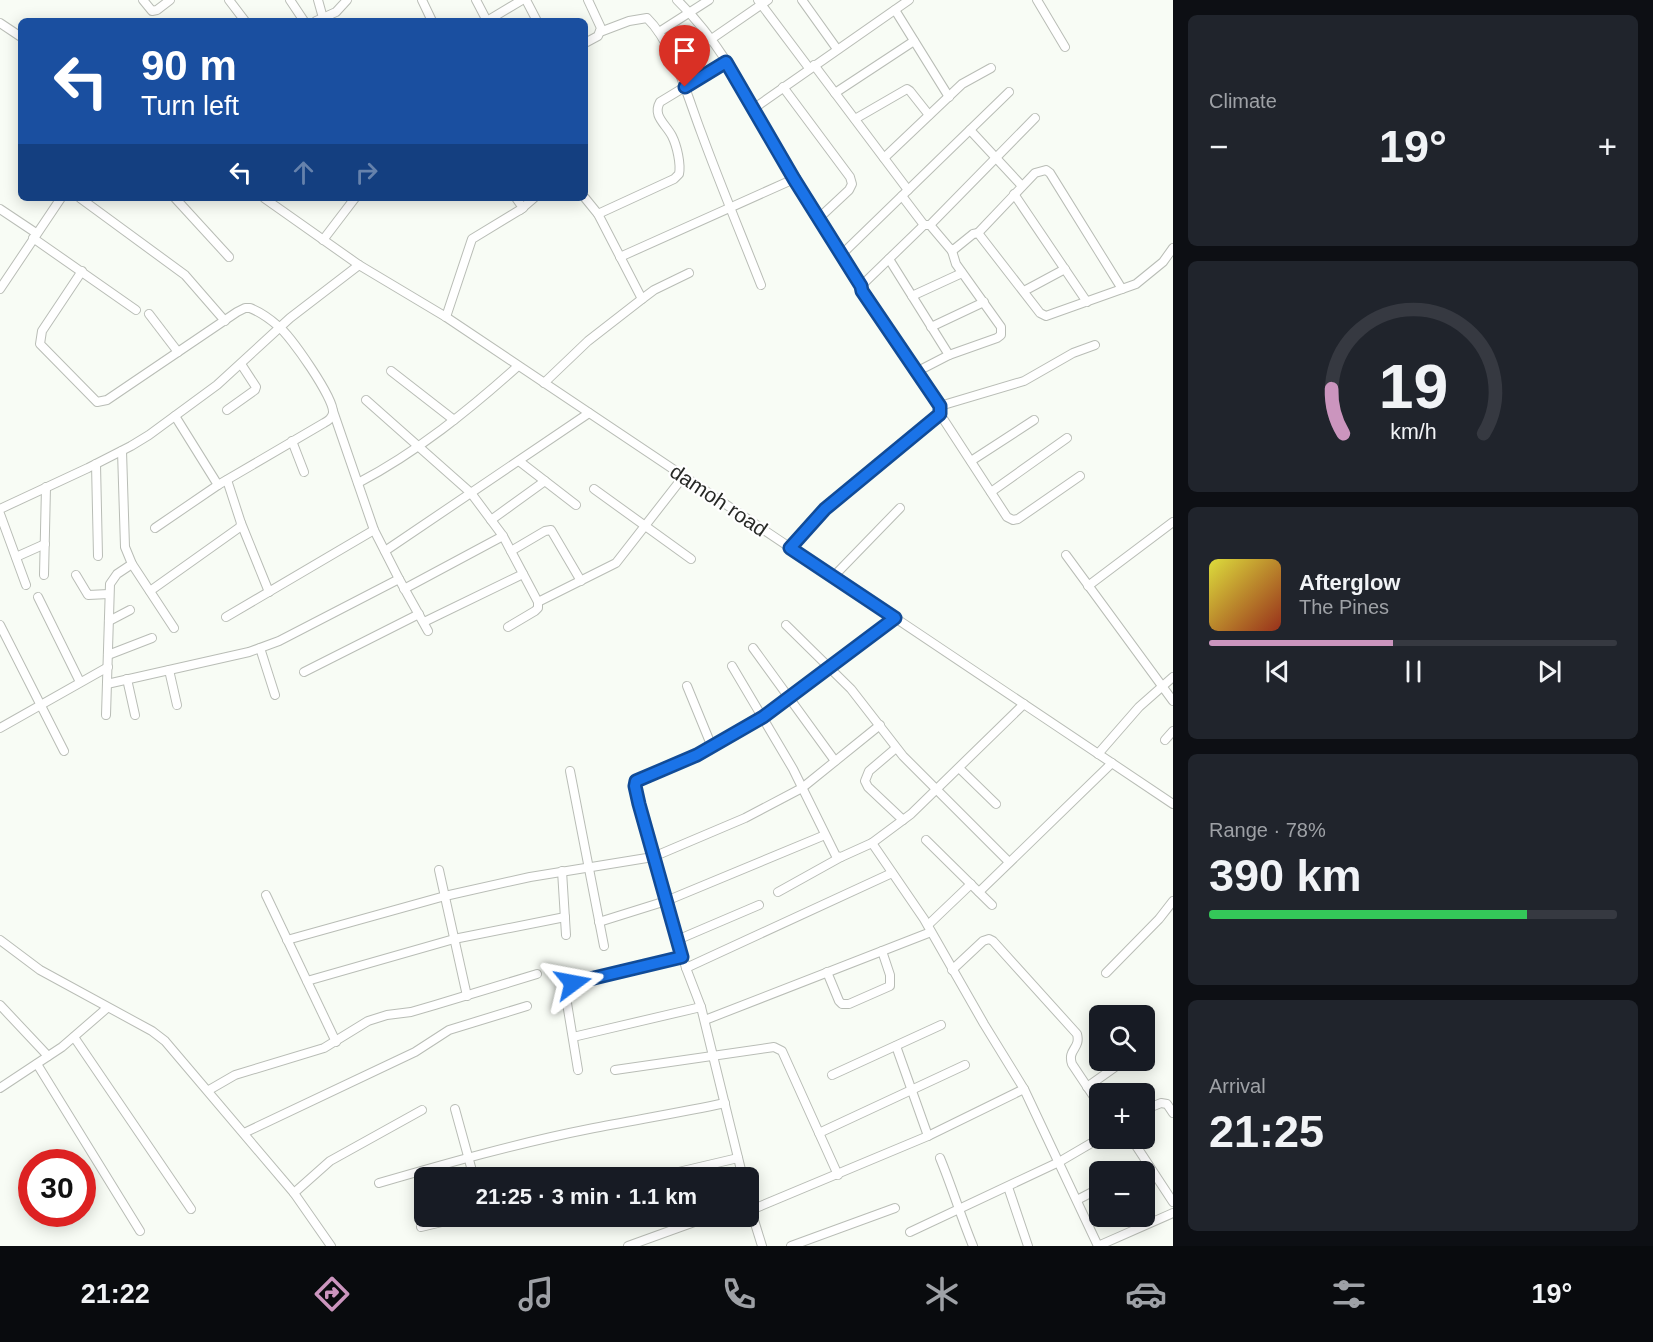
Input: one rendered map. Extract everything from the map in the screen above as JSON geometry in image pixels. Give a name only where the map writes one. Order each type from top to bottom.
[{"type":"street","points":[[143,0],[152,11],[170,0]]},
{"type":"street","points":[[229,0],[243,18]]},
{"type":"street","points":[[290,0],[302,18]]},
{"type":"street","points":[[318,0],[319,18]]},
{"type":"street","points":[[323,18],[336,12],[347,0]]},
{"type":"street","points":[[422,0],[431,18]]},
{"type":"street","points":[[476,0],[485,18]]},
{"type":"street","points":[[492,18],[524,0],[535,18]]},
{"type":"street","points":[[588,0],[601,28],[600,32]]},
{"type":"street","points":[[677,0],[690,12],[726,62],[862,291],[918,371],[1007,517],[1012,520],[1018,519],[1080,476]]},
{"type":"street","points":[[659,32],[709,0]]},
{"type":"street","points":[[802,0],[837,49]]},
{"type":"street","points":[[753,109],[909,0]]},
{"type":"street","points":[[1037,0],[1065,47]]},
{"type":"street","points":[[710,40],[763,1],[811,67],[836,93],[855,119],[927,225],[952,252],[953,259],[1001,327],[1001,335],[997,338],[949,355],[918,371]]},
{"type":"street","points":[[895,10],[949,97]]},
{"type":"street","points":[[588,41],[600,32],[629,21],[647,18],[659,32],[685,87],[761,285]]},
{"type":"street","points":[[0,23],[18,34]]},
{"type":"street","points":[[836,93],[914,41]]},
{"type":"street","points":[[598,214],[674,179],[679,174],[674,142],[657,114],[657,108],[660,102],[726,62]]},
{"type":"street","points":[[884,159],[962,84],[991,68]]},
{"type":"street","points":[[783,87],[850,177],[852,184],[849,190],[819,218]]},
{"type":"street","points":[[855,119],[907,89],[929,115]]},
{"type":"street","points":[[842,254],[1010,92]]},
{"type":"street","points":[[861,286],[927,225],[1035,118]]},
{"type":"street","points":[[970,130],[1022,186]]},
{"type":"street","points":[[952,252],[973,234],[978,233],[1035,173],[1046,170],[1122,289]]},
{"type":"street","points":[[620,257],[794,179]]},
{"type":"street","points":[[1014,194],[1087,302]]},
{"type":"street","points":[[0,289],[60,201]]},
{"type":"street","points":[[85,201],[185,275],[225,321]]},
{"type":"street","points":[[178,201],[229,257]]},
{"type":"street","name":"damoh road","points":[[268,201],[359,265],[446,317],[1173,804]]},
{"type":"street","points":[[323,240],[353,201]]},
{"type":"street","points":[[518,201],[523,208]]},
{"type":"street","points":[[506,224],[531,201]]},
{"type":"street","points":[[587,201],[598,214],[642,299]]},
{"type":"street","points":[[446,317],[472,239],[523,208]]},
{"type":"street","points":[[0,209],[136,310]]},
{"type":"street","points":[[978,233],[1040,313],[1046,316],[1142,281],[1163,262],[1173,248]]},
{"type":"street","points":[[889,259],[949,355]]},
{"type":"street","points":[[0,509],[122,451],[175,416],[218,385],[280,327],[359,265]]},
{"type":"street","points":[[1024,291],[1065,269]]},
{"type":"street","points":[[82,271],[42,330],[40,344],[97,402],[107,400],[245,308],[250,308],[280,327],[316,375],[329,398],[374,530],[428,631]]},
{"type":"street","points":[[544,383],[588,341],[642,299],[654,290],[689,273]]},
{"type":"street","points":[[912,297],[963,273]]},
{"type":"street","points":[[931,327],[984,302]]},
{"type":"street","points":[[149,314],[178,352]]},
{"type":"street","points":[[790,548],[825,509],[940,410],[1024,381],[1073,353],[1095,345]]},
{"type":"street","points":[[227,410],[256,387],[241,364]]},
{"type":"street","points":[[358,483],[392,465],[418,447],[518,366]]},
{"type":"street","points":[[391,371],[454,420]]},
{"type":"street","points":[[366,400],[471,493],[503,536],[538,602],[538,608],[535,611],[508,627]]},
{"type":"street","points":[[155,528],[218,485],[330,419],[333,411]]},
{"type":"street","points":[[385,551],[589,413]]},
{"type":"street","points":[[175,416],[218,485]]},
{"type":"street","points":[[971,461],[1034,420]]},
{"type":"street","points":[[991,492],[1067,438]]},
{"type":"street","points":[[292,441],[304,472]]},
{"type":"street","points":[[122,451],[124,542],[132,564],[174,628]]},
{"type":"street","points":[[519,461],[576,505]]},
{"type":"street","points":[[96,464],[98,556]]},
{"type":"street","points":[[538,602],[616,563],[684,477]]},
{"type":"street","points":[[227,480],[241,523],[269,592]]},
{"type":"street","points":[[490,520],[545,481]]},
{"type":"street","points":[[44,575],[46,487]]},
{"type":"street","points":[[594,489],[691,559]]},
{"type":"street","points":[[833,577],[900,508]]},
{"type":"street","points":[[0,514],[26,585]]},
{"type":"street","points":[[1088,586],[1173,522]]},
{"type":"street","points":[[150,591],[237,530],[241,523]]},
{"type":"street","points":[[226,618],[374,530]]},
{"type":"street","points":[[510,551],[545,531],[551,530],[581,581]]},
{"type":"street","points":[[404,589],[503,536]]},
{"type":"street","points":[[16,557],[45,544]]},
{"type":"street","points":[[1066,555],[1173,702]]},
{"type":"street","points":[[106,715],[109,594],[112,578],[132,564]]},
{"type":"street","points":[[423,622],[523,574]]},
{"type":"street","points":[[76,575],[88,595],[109,594]]},
{"type":"street","points":[[108,684],[260,648],[336,613],[399,579]]},
{"type":"street","points":[[38,597],[80,682]]},
{"type":"street","points":[[109,621],[130,610]]},
{"type":"street","points":[[304,672],[419,614]]},
{"type":"street","points":[[740,1167],[705,1020],[682,957],[653,857],[635,786],[636,781],[712,747],[763,717],[895,618]]},
{"type":"street","points":[[0,625],[64,751]]},
{"type":"street","points":[[786,625],[856,695],[897,748],[936,790],[1010,862]]},
{"type":"street","points":[[108,655],[152,638]]},
{"type":"street","points":[[260,648],[275,695]]},
{"type":"street","points":[[753,648],[836,761]]},
{"type":"street","points":[[732,666],[802,788],[836,856],[841,857]]},
{"type":"street","points":[[1,725],[108,667]]},
{"type":"street","points":[[169,670],[177,705]]},
{"type":"street","points":[[1098,754],[1161,686],[1173,677]]},
{"type":"street","points":[[127,679],[135,715]]},
{"type":"street","points":[[687,686],[712,747]]},
{"type":"street","points":[[778,892],[841,857],[872,843],[903,820],[1024,704]]},
{"type":"street","points":[[287,940],[445,896],[530,877],[653,857],[745,818],[802,788],[880,724]]},
{"type":"street","points":[[1165,741],[1173,731]]},
{"type":"street","points":[[897,748],[869,771],[865,776],[865,781],[903,820]]},
{"type":"street","points":[[978,892],[1112,763]]},
{"type":"street","points":[[959,768],[996,804]]},
{"type":"street","points":[[570,771],[604,946]]},
{"type":"street","points":[[599,922],[666,900],[825,835]]},
{"type":"street","points":[[926,840],[993,905]]},
{"type":"street","points":[[872,843],[929,928],[1024,1089],[1098,1246],[1173,1214]]},
{"type":"street","points":[[439,870],[467,996]]},
{"type":"street","points":[[562,872],[566,935]]},
{"type":"street","points":[[686,968],[892,873]]},
{"type":"street","points":[[705,1020],[882,951],[929,928],[971,884]]},
{"type":"street","points":[[266,895],[336,1042]]},
{"type":"street","points":[[1106,973],[1159,919],[1173,901]]},
{"type":"street","points":[[677,940],[759,905]]},
{"type":"street","points":[[307,981],[454,939],[566,917]]},
{"type":"street","points":[[952,970],[983,941],[989,939],[993,941],[1077,1034],[1079,1040],[1070,1058],[1089,1090]]},
{"type":"street","points":[[0,940],[40,970],[152,1031],[165,1041],[209,1090],[294,1193],[331,1246]]},
{"type":"street","points":[[827,972],[839,1001],[842,1004],[849,1004],[890,986],[890,975],[882,951]]},
{"type":"street","points":[[578,1070],[565,991],[568,986],[682,957]]},
{"type":"street","points":[[209,1090],[234,1075],[305,1054],[336,1042],[355,1028],[387,1015],[419,1010],[537,974]]},
{"type":"street","points":[[0,1005],[48,1056]]},
{"type":"street","points":[[244,1133],[415,1052],[449,1030],[527,1006]]},
{"type":"street","points":[[573,1037],[701,1007]]},
{"type":"street","points":[[0,1088],[74,1037],[107,1008]]},
{"type":"street","points":[[832,1075],[941,1025]]},
{"type":"street","points":[[74,1037],[191,1209]]},
{"type":"street","points":[[896,1046],[928,1136]]},
{"type":"street","points":[[615,1070],[778,1048],[782,1051],[838,1175]]},
{"type":"street","points":[[36,1064],[140,1231]]},
{"type":"street","points":[[819,1133],[965,1065]]},
{"type":"street","points":[[1087,1087],[1110,1071]]},
{"type":"street","points":[[759,1201],[838,1175],[928,1136],[1024,1089]]},
{"type":"street","points":[[379,1183],[468,1157],[589,1129],[724,1103]]},
{"type":"street","points":[[1155,1105],[1167,1104],[1173,1113]]},
{"type":"street","points":[[455,1109],[471,1167]]},
{"type":"street","points":[[294,1193],[330,1161],[422,1110]]},
{"type":"street","points":[[910,1232],[1008,1187],[1089,1144]]},
{"type":"street","points":[[700,1167],[738,1158]]},
{"type":"street","points":[[940,1158],[973,1246]]},
{"type":"street","points":[[1155,1176],[1173,1202]]},
{"type":"street","points":[[1008,1187],[1028,1246]]},
{"type":"street","points":[[1077,1200],[1089,1194]]},
{"type":"street","points":[[791,1246],[895,1208]]},
{"type":"street","points":[[628,1246],[681,1227]]},
{"type":"street","points":[[756,1227],[762,1246]]},
{"type":"route","points":[[573,983],[682,957],[639,804],[636,781],[697,755],[763,717],[895,618],[790,548],[825,509],[940,414],[940,406],[862,291],[726,62],[685,87]]}]
